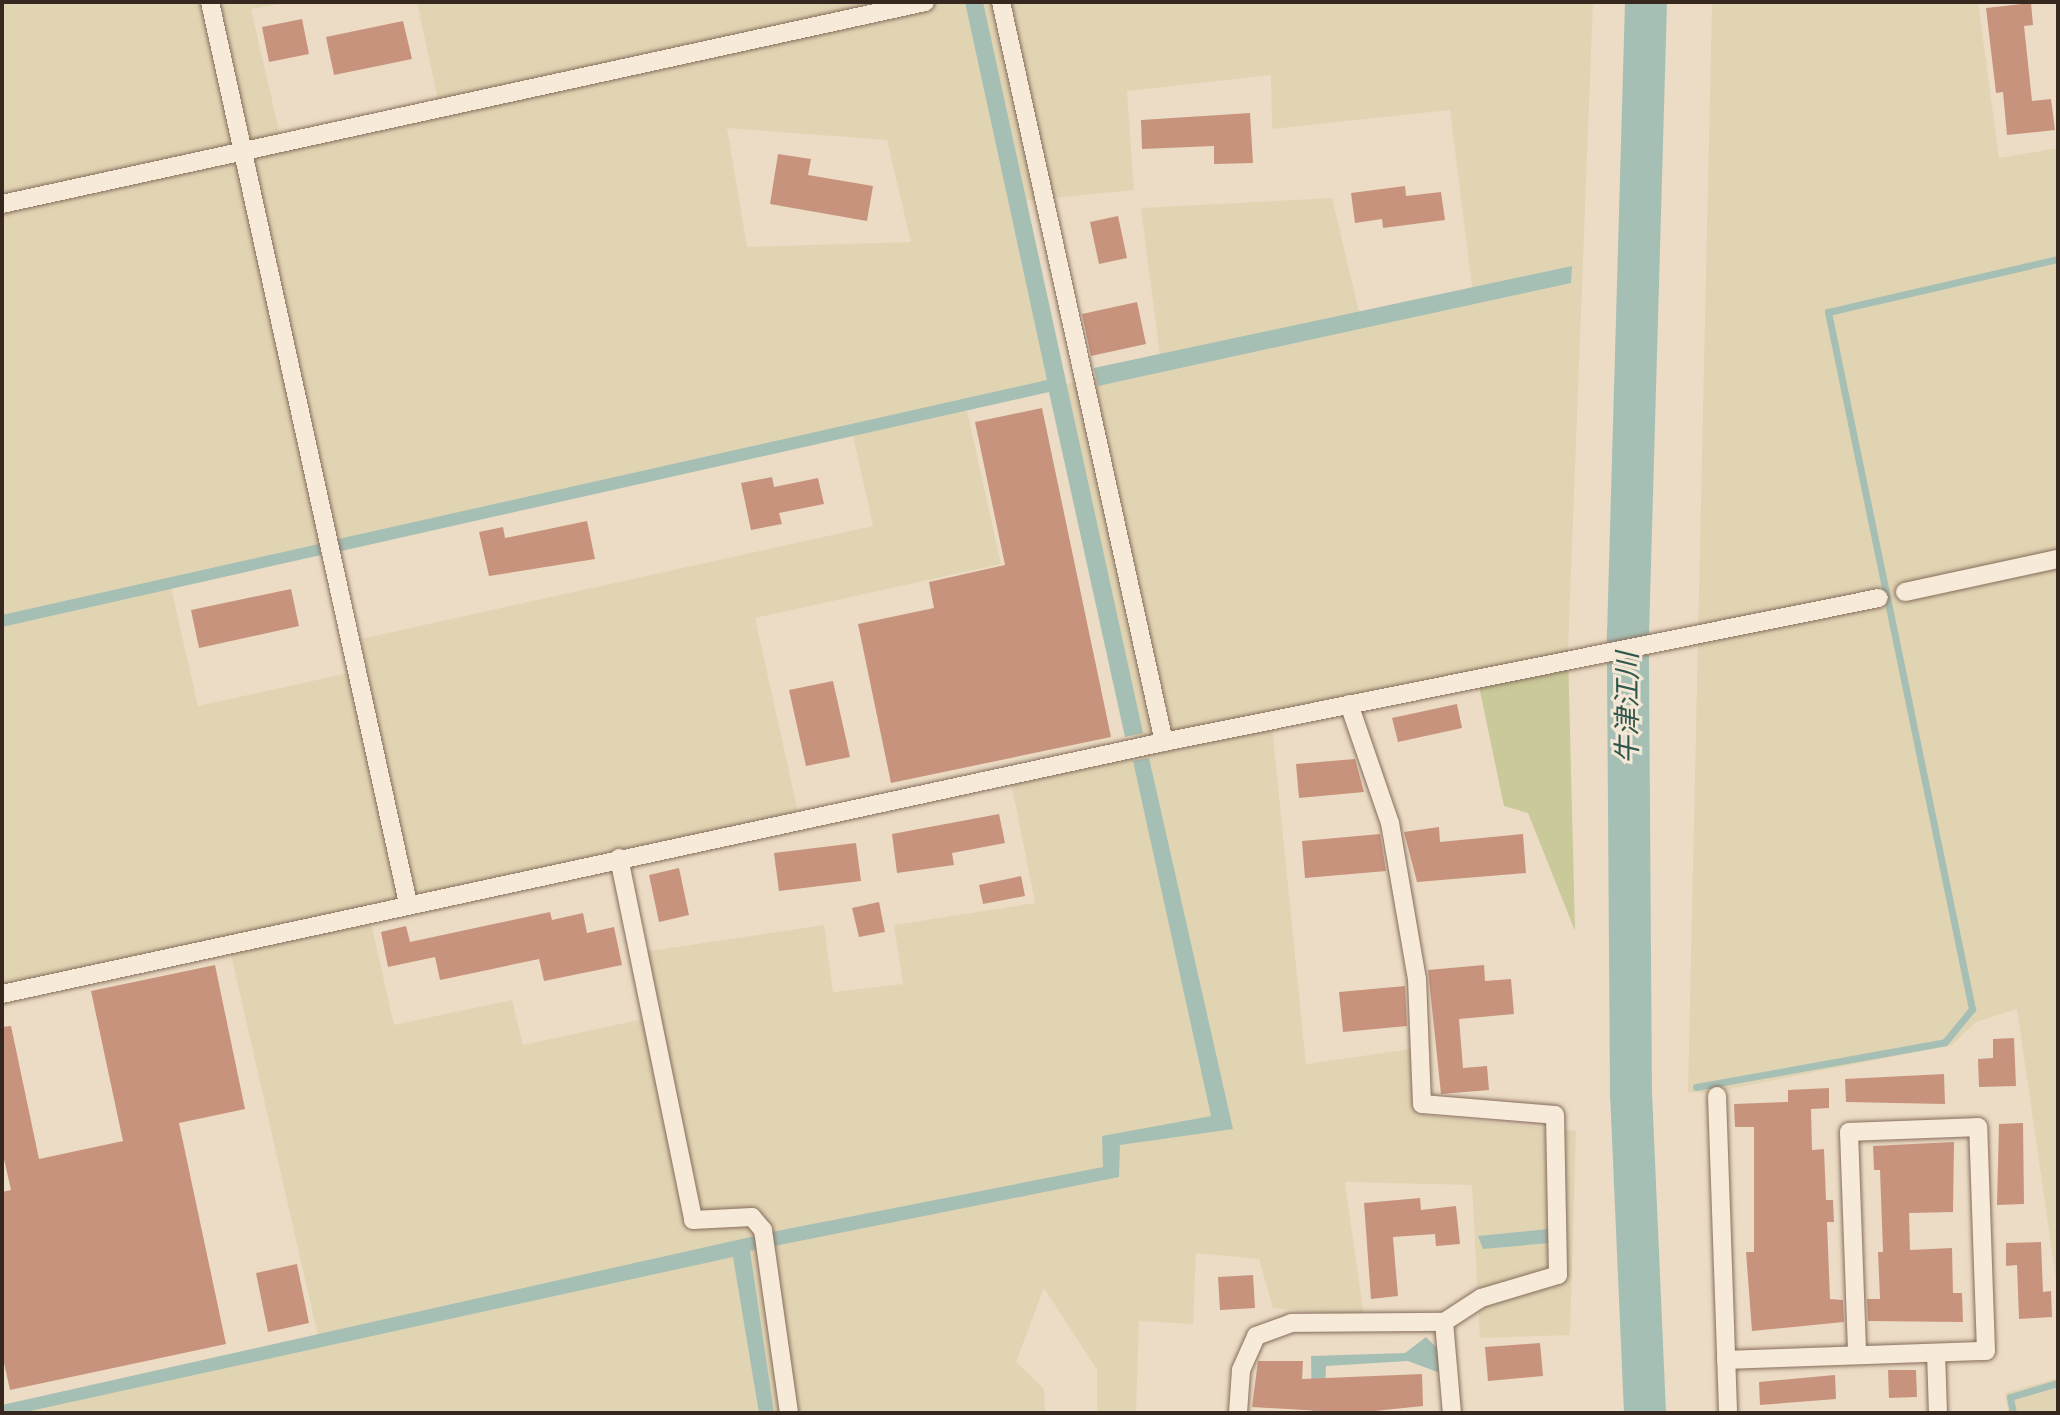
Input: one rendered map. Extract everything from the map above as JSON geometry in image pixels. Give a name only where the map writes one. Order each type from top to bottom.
[{"type":"street","points":[[210,2],[408,903]]},
{"type":"street","points":[[2,204],[925,2]]},
{"type":"street","points":[[1001,2],[1164,742]]},
{"type":"street","points":[[1905,592],[2058,559]]},
{"type":"street","points":[[2,994],[408,903],[1164,742],[1879,598]]},
{"type":"street","points":[[1238,1413],[1241,1370],[1256,1336],[1291,1323],[1444,1322],[1481,1298],[1558,1275],[1555,1115],[1422,1104],[1417,979],[1390,823],[1349,704]]},
{"type":"street","points":[[619,858],[693,1220],[752,1217],[763,1230],[789,1413]]},
{"type":"street","points":[[1717,1096],[1728,1413]]},
{"type":"street","points":[[1726,1360],[1986,1351],[1978,1127],[1849,1132],[1857,1355]]},
{"type":"street","points":[[1444,1322],[1452,1413]]},
{"type":"street","points":[[1936,1353],[1938,1413]]},
{"type":"shaded area","points":[[2,2],[293,2],[251,9],[280,135],[438,100],[417,2],[1593,2],[1568,650],[1271,716],[1306,1064],[1411,1049],[1419,1115],[1576,1131],[1570,1335],[1480,1338],[1472,1185],[1345,1182],[1364,1317],[1273,1308],[1259,1259],[1196,1253],[1193,1324],[1139,1321],[1136,1413],[1097,1413],[1097,1370],[1044,1288],[1016,1362],[1044,1389],[1045,1413],[2,1413],[319,1341],[230,950],[2,1001]],"holes":[[[1271,75],[1272,129],[1450,110],[1473,294],[1361,320],[1332,198],[1141,208],[1161,364],[1061,385],[1022,201],[1134,190],[1127,91]],[[727,128],[887,140],[911,242],[747,247]],[[1061,385],[1135,739],[1008,767],[1035,903],[894,925],[903,984],[833,992],[824,925],[643,952],[657,1016],[523,1045],[512,1000],[394,1025],[367,905],[798,812],[755,618],[1001,564],[966,406]],[[852,431],[873,526],[361,639],[367,669],[198,706],[170,583]]]},
{"type":"shaded area","points":[[965,2],[983,2],[1143,733],[1125,737],[1049,392],[337,552],[334,540],[1047,380]]},
{"type":"shaded area","points":[[1712,2],[1978,2],[1999,158],[2058,148],[2058,1293],[2017,1009],[1976,1022],[1952,1045],[1709,1093],[1688,1092]]},
{"type":"shaded area","points":[[1572,266],[1571,283],[1098,386],[1094,368]]},
{"type":"shaded area","points":[[319,544],[321,555],[2,627],[2,615]]},
{"type":"shaded area","points":[[1149,758],[1233,1129],[1120,1145],[1119,1177],[750,1251],[774,1413],[759,1413],[733,1257],[21,1413],[2,1413],[2,1405],[777,1231],[1103,1167],[1102,1136],[1211,1116],[1133,761]]},
{"type":"shaded area","points":[[1548,1229],[1550,1243],[1483,1249],[1478,1236]]},
{"type":"shaded area","points":[[1426,1337],[1437,1348],[1440,1373],[1408,1361],[1326,1366],[1324,1413],[1312,1413],[1311,1356],[1405,1353]]},
{"type":"shaded area","points":[[2058,1378],[2058,1413],[2008,1413],[2005,1393]]},
{"type":"green space","points":[[1568,650],[1575,931],[1528,813],[1504,806],[1476,672]]},
{"type":"building","points":[[2031,3],[2033,25],[2024,26],[2032,101],[2051,99],[2055,130],[2007,135],[2003,92],[1996,93],[1986,8]]},
{"type":"building","points":[[302,19],[309,54],[269,62],[262,27]]},
{"type":"building","points":[[403,21],[412,59],[334,75],[326,37]]},
{"type":"building","points":[[1250,113],[1253,163],[1214,164],[1214,146],[1142,149],[1141,120]]},
{"type":"building","points":[[778,154],[811,159],[808,175],[873,186],[867,221],[770,204]]},
{"type":"building","points":[[1405,186],[1406,196],[1441,192],[1445,220],[1383,228],[1382,219],[1355,223],[1351,193]]},
{"type":"building","points":[[1118,216],[1127,258],[1099,264],[1090,222]]},
{"type":"building","points":[[1137,302],[1146,344],[1091,356],[1082,314]]},
{"type":"building","points":[[1042,408],[1111,737],[891,783],[858,624],[934,608],[929,582],[1005,565],[975,422]]},
{"type":"building","points":[[772,477],[774,487],[818,478],[824,504],[779,513],[782,524],[751,530],[741,483]]},
{"type":"building","points":[[587,521],[595,559],[489,576],[479,532],[503,527],[505,538]]},
{"type":"building","points":[[291,589],[299,626],[199,648],[191,610]]},
{"type":"building","points":[[833,681],[850,757],[806,766],[789,690]]},
{"type":"building","points":[[1457,704],[1462,728],[1398,742],[1392,718]]},
{"type":"building","points":[[1355,759],[1364,792],[1299,798],[1296,764]]},
{"type":"building","points":[[999,814],[1005,843],[952,853],[954,865],[897,873],[892,834]]},
{"type":"building","points":[[1439,827],[1440,842],[1523,834],[1526,873],[1417,882],[1404,832]]},
{"type":"building","points":[[1380,834],[1386,871],[1305,878],[1302,841]]},
{"type":"building","points":[[856,843],[861,881],[779,891],[774,853]]},
{"type":"building","points":[[679,868],[689,915],[659,922],[649,875]]},
{"type":"building","points":[[1021,876],[1025,896],[983,904],[979,885]]},
{"type":"building","points":[[879,902],[885,932],[859,937],[852,908]]},
{"type":"building","points":[[550,912],[552,920],[583,913],[587,933],[614,927],[622,965],[544,981],[539,959],[440,980],[435,957],[388,967],[381,932],[406,926],[410,942]]},
{"type":"building","points":[[215,965],[245,1109],[179,1123],[226,1344],[10,1390],[2,1354],[2,1192],[11,1190],[2,1150],[2,1027],[11,1026],[39,1159],[123,1141],[91,991]]},
{"type":"building","points":[[1484,965],[1485,981],[1511,979],[1514,1014],[1459,1019],[1463,1068],[1487,1066],[1489,1090],[1441,1094],[1428,970]]},
{"type":"building","points":[[1405,986],[1407,1026],[1343,1032],[1339,992]]},
{"type":"building","points":[[2014,1038],[2016,1086],[1979,1087],[1978,1059],[1993,1058],[1993,1039]]},
{"type":"building","points":[[1944,1074],[1945,1104],[1846,1102],[1845,1079]]},
{"type":"building","points":[[1829,1088],[1829,1108],[1811,1109],[1812,1150],[1824,1149],[1826,1200],[1833,1200],[1834,1222],[1827,1222],[1830,1299],[1843,1300],[1844,1322],[1752,1331],[1746,1252],[1754,1252],[1754,1127],[1735,1127],[1734,1104],[1788,1102],[1788,1090]]},
{"type":"building","points":[[2023,1123],[2024,1204],[1997,1205],[1999,1124]]},
{"type":"building","points":[[1954,1142],[1953,1212],[1909,1213],[1910,1250],[1952,1248],[1953,1293],[1962,1293],[1963,1322],[1868,1321],[1867,1299],[1880,1299],[1878,1252],[1883,1252],[1880,1170],[1874,1170],[1873,1146]]},
{"type":"building","points":[[1420,1198],[1421,1210],[1456,1206],[1460,1244],[1436,1246],[1435,1234],[1393,1237],[1398,1296],[1371,1299],[1364,1203]]},
{"type":"building","points":[[2041,1242],[2043,1292],[2051,1291],[2052,1317],[2019,1319],[2017,1265],[2006,1266],[2006,1243]]},
{"type":"building","points":[[297,1264],[309,1323],[268,1332],[256,1273]]},
{"type":"building","points":[[1253,1275],[1255,1308],[1220,1310],[1218,1277]]},
{"type":"building","points":[[1540,1343],[1543,1376],[1488,1381],[1485,1347]]},
{"type":"building","points":[[1258,1361],[1303,1361],[1302,1379],[1422,1374],[1423,1406],[1355,1413],[1252,1407]]},
{"type":"building","points":[[1888,1370],[1916,1370],[1917,1397],[1889,1398]]},
{"type":"building","points":[[1835,1375],[1836,1399],[1760,1405],[1759,1382]]},
{"type":"waterway","name":"牛津江川","points":[[1645,1413],[1631,1096],[1628,635],[1646,2]]},
{"type":"waterway","points":[[1696,1087],[1945,1042],[1972,1009],[1828,312],[2058,259]]},
{"type":"waterway","points":[[2013,1413],[2010,1397],[2058,1383]]}]
